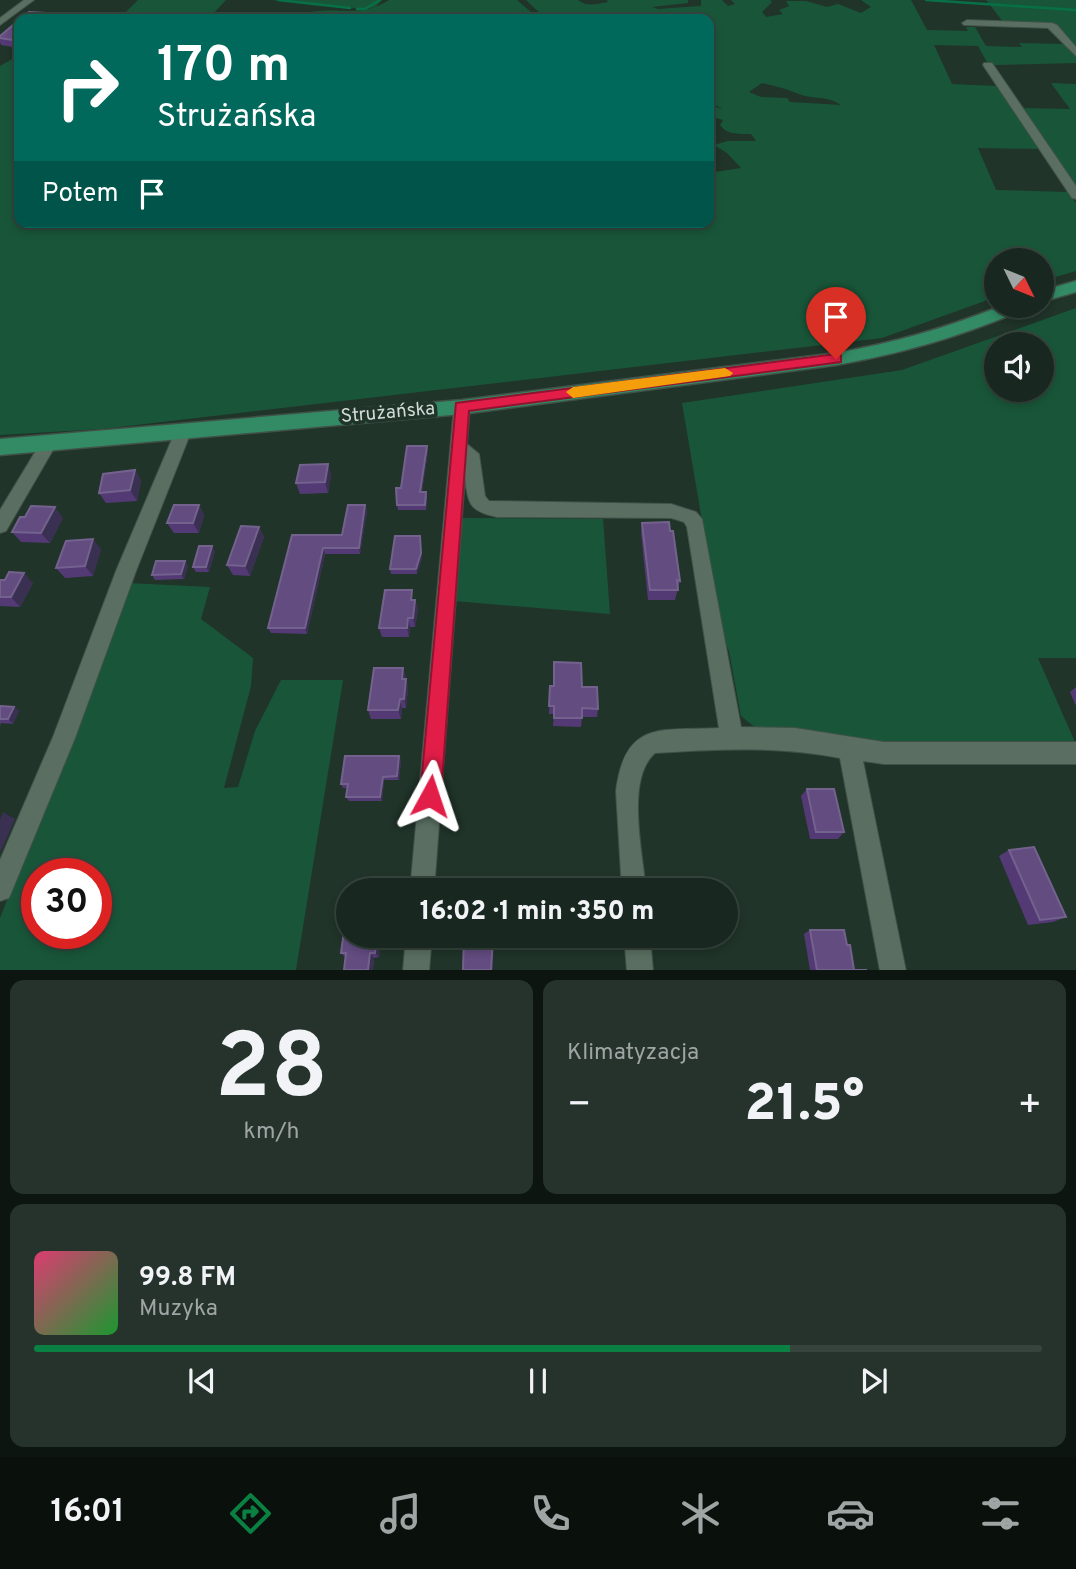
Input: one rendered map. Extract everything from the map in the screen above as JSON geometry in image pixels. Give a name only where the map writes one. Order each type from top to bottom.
[{"type":"main road","points":[[1054,294],[1076,286]]},
{"type":"main road","name":"Strużańska","points":[[0,447],[462,407],[856,355],[954,332],[988,318]]},
{"type":"street","points":[[14,14],[30,0]]},
{"type":"street","points":[[967,23],[1052,26],[1076,52]]},
{"type":"street","points":[[988,65],[1076,195]]},
{"type":"street","points":[[423,878],[462,407]]},
{"type":"street","points":[[0,889],[64,738],[126,572],[183,432]]},
{"type":"street","points":[[0,526],[48,443]]},
{"type":"street","points":[[459,447],[471,454],[476,498],[483,507],[497,510],[671,511],[690,517],[696,524],[732,738]]},
{"type":"street","points":[[633,878],[628,802],[632,765],[640,750],[651,742],[795,738],[884,753],[1076,753]]},
{"type":"street","points":[[849,749],[893,970]]},
{"type":"street","points":[[416,970],[418,948]]},
{"type":"street","points":[[638,948],[640,970]]},
{"type":"green space","points":[[138,0],[226,0],[213,14],[124,14]]},
{"type":"green space","points":[[271,0],[382,0],[375,7],[365,9]]},
{"type":"green space","points":[[389,0],[517,0],[532,13],[310,14],[369,9]]},
{"type":"green space","points":[[526,0],[578,0],[592,4],[608,2],[607,0],[688,0],[688,3],[652,7],[658,9],[701,6],[701,0],[722,0],[728,6],[735,4],[731,0],[770,0],[772,2],[762,12],[766,17],[783,14],[779,10],[789,6],[786,1],[806,1],[827,7],[838,4],[861,13],[871,7],[861,0],[911,0],[927,30],[968,31],[966,27],[975,27],[986,46],[1022,47],[1019,43],[1064,44],[1076,57],[1076,63],[988,64],[978,46],[934,45],[952,84],[997,86],[1039,149],[978,148],[996,190],[1068,192],[1076,203],[1076,271],[1054,277],[1054,248],[984,248],[984,301],[882,338],[102,429],[0,435],[0,66],[14,58],[14,228],[714,228],[714,172],[741,168],[727,153],[714,145],[728,141],[756,141],[751,134],[726,131],[720,125],[723,120],[714,117],[714,107],[722,109],[714,104],[714,14],[541,14]],"holes":[[[762,83],[805,96],[831,100],[841,105],[790,102],[787,98],[761,97],[749,92]]]},
{"type":"green space","points":[[986,0],[1076,0],[1076,48],[1052,25],[1004,23]]},
{"type":"green space","points":[[1051,83],[1076,84],[1076,188],[1020,108],[1070,109]]},
{"type":"green space","points":[[1076,308],[1076,658],[1038,658],[1075,742],[872,747],[852,737],[757,729],[741,716],[729,651],[721,632],[682,403],[902,370],[984,341],[984,402],[1054,402],[1054,332],[1009,332]]},
{"type":"green space","points":[[461,518],[603,519],[610,614],[454,601]]},
{"type":"green space","points":[[128,583],[210,587],[201,619],[253,658],[251,686],[224,788],[238,787],[255,731],[281,680],[343,680],[296,970],[0,970],[0,918],[21,865],[21,949],[112,949],[112,858],[24,858],[87,699]]},
{"type":"building","points":[[29,12],[64,14],[27,14]]},
{"type":"building","points":[[14,24],[14,40],[0,36]]},
{"type":"building","points":[[407,446],[427,446],[420,492],[426,492],[425,505],[397,505],[396,488],[401,488]]},
{"type":"building","points":[[328,464],[325,482],[296,483],[300,465]]},
{"type":"building","points":[[135,470],[130,490],[99,493],[103,474]]},
{"type":"building","points":[[174,505],[199,505],[193,523],[167,523]]},
{"type":"building","points":[[348,505],[365,505],[359,548],[323,548],[305,628],[268,628],[292,535],[342,535]]},
{"type":"building","points":[[31,506],[55,507],[41,533],[12,532],[20,517],[25,517]]},
{"type":"building","points":[[669,522],[670,531],[673,531],[680,581],[677,580],[678,590],[650,590],[642,523]]},
{"type":"building","points":[[241,526],[259,527],[245,566],[227,565]]},
{"type":"building","points":[[395,536],[420,536],[421,553],[416,569],[390,569]]},
{"type":"building","points":[[93,539],[85,566],[56,568],[66,541]]},
{"type":"building","points":[[199,546],[212,546],[206,567],[193,567]]},
{"type":"building","points":[[156,561],[185,561],[181,574],[152,575]]},
{"type":"building","points":[[9,572],[24,573],[11,597],[0,597],[0,580],[5,580]]},
{"type":"building","points":[[385,590],[412,590],[411,600],[415,600],[413,618],[408,618],[407,628],[379,628]]},
{"type":"building","points":[[554,662],[581,663],[582,687],[597,687],[598,709],[582,708],[582,718],[554,718],[554,706],[549,706],[550,686],[554,686]]},
{"type":"building","points":[[374,668],[403,668],[402,679],[406,679],[404,699],[400,699],[398,710],[368,710]]},
{"type":"building","points":[[0,706],[14,707],[8,719],[0,719]]},
{"type":"building","points":[[345,756],[399,756],[397,776],[383,777],[380,797],[346,797],[348,784],[341,784]]},
{"type":"building","points":[[807,789],[834,789],[844,832],[816,832]]},
{"type":"building","points":[[1034,847],[1066,917],[1040,920],[1009,850]]},
{"type":"building","points":[[810,930],[844,930],[847,945],[850,945],[854,970],[817,970]]},
{"type":"building","points":[[342,948],[376,948],[375,953],[370,953],[368,970],[344,970],[346,953],[341,953]]},
{"type":"building","points":[[464,948],[492,948],[491,970],[463,970]]},
{"type":"waterway","points":[[278,0],[350,8]]},
{"type":"waterway","points":[[357,9],[365,9],[380,0]]},
{"type":"waterway","points":[[926,0],[1076,10]]},
{"type":"slow traffic","points":[[573,392],[725,373]]},
{"type":"route","points":[[430,796],[462,407],[836,359]]}]
